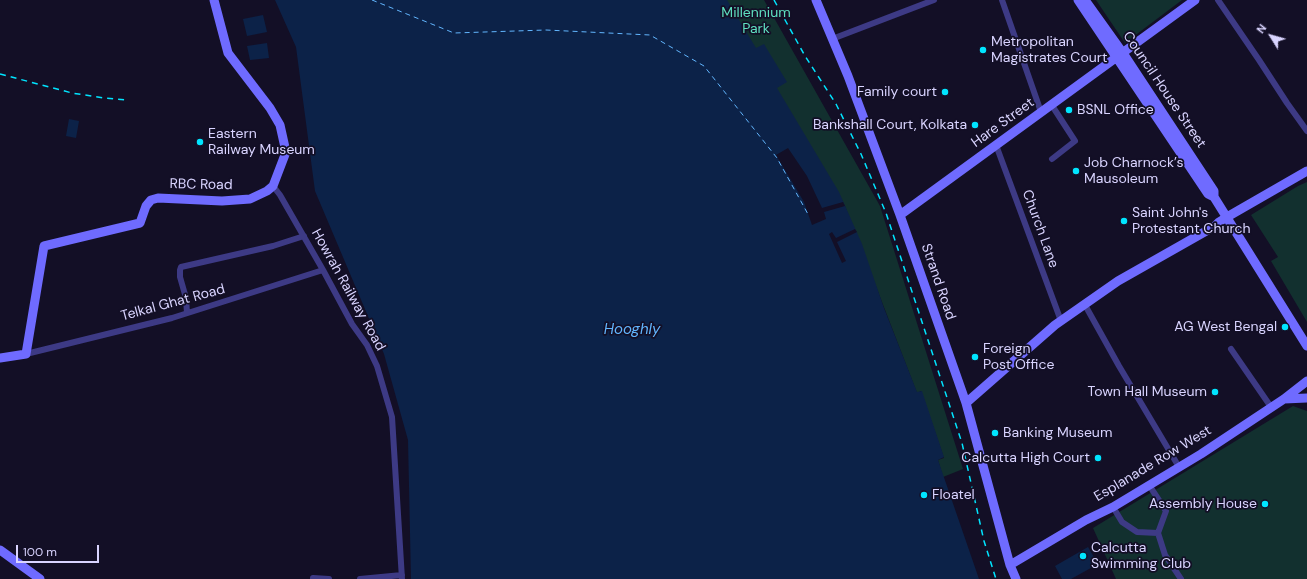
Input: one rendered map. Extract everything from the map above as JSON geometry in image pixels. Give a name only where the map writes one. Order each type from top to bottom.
[{"type":"main road","points":[[214,0],[228,53],[270,108],[280,125],[286,152],[273,186]]},
{"type":"main road","name":"Strand Road","points":[[816,0],[848,76],[900,215],[966,403],[1010,565],[1016,579]]},
{"type":"main road","points":[[1078,0],[1120,55]]},
{"type":"main road","name":"Council House Street","points":[[1085,0],[1208,194],[1214,197],[1307,346]]},
{"type":"main road","name":"Hare Street","points":[[900,215],[1195,0]]},
{"type":"main road","points":[[1228,219],[1307,171]]},
{"type":"main road","points":[[966,403],[1061,321],[1118,281],[1215,226],[1218,222],[1228,219],[1307,177]]},
{"type":"main road","name":"RBC Road","points":[[18,355],[44,246],[140,223],[146,206],[151,200],[158,198],[222,201],[250,198],[267,191],[273,186]]},
{"type":"main road","points":[[0,358],[18,355]]},
{"type":"main road","name":"Esplanade Row West","points":[[1010,565],[1086,520],[1113,507],[1179,467],[1271,407],[1307,381]]},
{"type":"main road","points":[[1284,398],[1307,398]]},
{"type":"main road","points":[[0,550],[40,579]]},
{"type":"street","points":[[832,38],[934,0]]},
{"type":"street","points":[[1002,0],[1041,112]]},
{"type":"street","points":[[1218,0],[1307,131]]},
{"type":"street","points":[[1051,104],[1075,141],[1052,159]]},
{"type":"street","name":"Church Lane","points":[[996,145],[1061,321]]},
{"type":"street","name":"Howrah Railway Road","points":[[273,186],[280,195],[304,236],[352,324],[367,345],[377,366],[392,417],[402,577]]},
{"type":"street","points":[[187,313],[186,298],[180,277],[181,267],[273,246],[304,236]]},
{"type":"street","name":"Telkal Ghat Road","points":[[18,355],[187,313],[323,270]]},
{"type":"street","points":[[1085,305],[1119,366],[1179,467]]},
{"type":"street","points":[[1231,349],[1271,407]]},
{"type":"street","points":[[1149,485],[1166,511],[1158,533],[1165,555],[1181,579]]},
{"type":"street","points":[[1113,507],[1122,522],[1137,532],[1158,533]]},
{"type":"street","points":[[360,579],[402,577]]},
{"type":"street","points":[[313,578],[329,579]]},
{"type":"green space","name":"Millennium Park","points":[[723,0],[764,0],[880,206],[963,469],[943,477],[938,460],[944,458],[921,391],[917,393],[845,206],[831,180]]},
{"type":"green space","points":[[1096,0],[1182,0],[1125,43]]},
{"type":"green space","points":[[1307,182],[1307,322],[1271,261],[1278,257],[1251,215]]},
{"type":"green space","points":[[1293,406],[1307,411],[1307,579],[1116,579],[1093,528]]},
{"type":"water","name":"Hooghly","points":[[275,0],[727,0],[756,48],[764,44],[787,82],[777,88],[839,192],[862,244],[884,308],[917,392],[922,391],[944,457],[938,460],[979,579],[411,579],[408,440],[384,354],[315,191],[296,47]]},
{"type":"water","points":[[263,15],[267,32],[247,36],[243,19]]},
{"type":"water","points":[[267,43],[269,58],[250,60],[247,46]]},
{"type":"water","points":[[69,119],[79,121],[76,138],[66,136]]},
{"type":"water","name":"Calcutta Swimming Club","points":[[1088,547],[1098,564],[1071,579],[1062,579],[1055,566]]},
{"type":"pier","points":[[788,148],[807,176],[822,208],[843,202],[845,206],[824,212],[826,219],[812,225],[804,202],[776,155]]},
{"type":"pier","points":[[855,229],[857,232],[837,242],[846,261],[842,263],[829,234],[832,232],[836,238]]},
{"type":"ferry route","points":[[372,0],[454,33],[546,30],[650,35],[704,66],[777,158],[809,216]]},
{"type":"railway","points":[[774,0],[805,56],[836,104],[861,154],[886,213],[962,443],[984,541],[996,579]]},
{"type":"railway","points":[[0,74],[72,93],[127,100]]},
{"type":"place","name":"Metropolitan Magistrates Court","points":[[983,50]]},
{"type":"place","name":"Family court","points":[[945,92]]},
{"type":"place","name":"BSNL Office","points":[[1069,110]]},
{"type":"place","name":"Bankshall Court, Kolkata","points":[[975,125]]},
{"type":"place","name":"Eastern Railway Museum","points":[[200,142]]},
{"type":"place","name":"Job Charnock’s Mausoleum","points":[[1076,171]]},
{"type":"place","name":"Saint John's Protestant Church","points":[[1124,221]]},
{"type":"place","name":"AG West Bengal","points":[[1285,327]]},
{"type":"place","name":"Foreign Post Office","points":[[975,357]]},
{"type":"place","name":"Town Hall Museum","points":[[1215,392]]},
{"type":"place","name":"Banking Museum","points":[[995,433]]},
{"type":"place","name":"Calcutta High Court","points":[[1098,458]]},
{"type":"place","name":"Floatel","points":[[924,495]]},
{"type":"place","name":"Assembly House","points":[[1265,504]]},
{"type":"place","name":"Calcutta Swimming Club","points":[[1083,556]]}]
